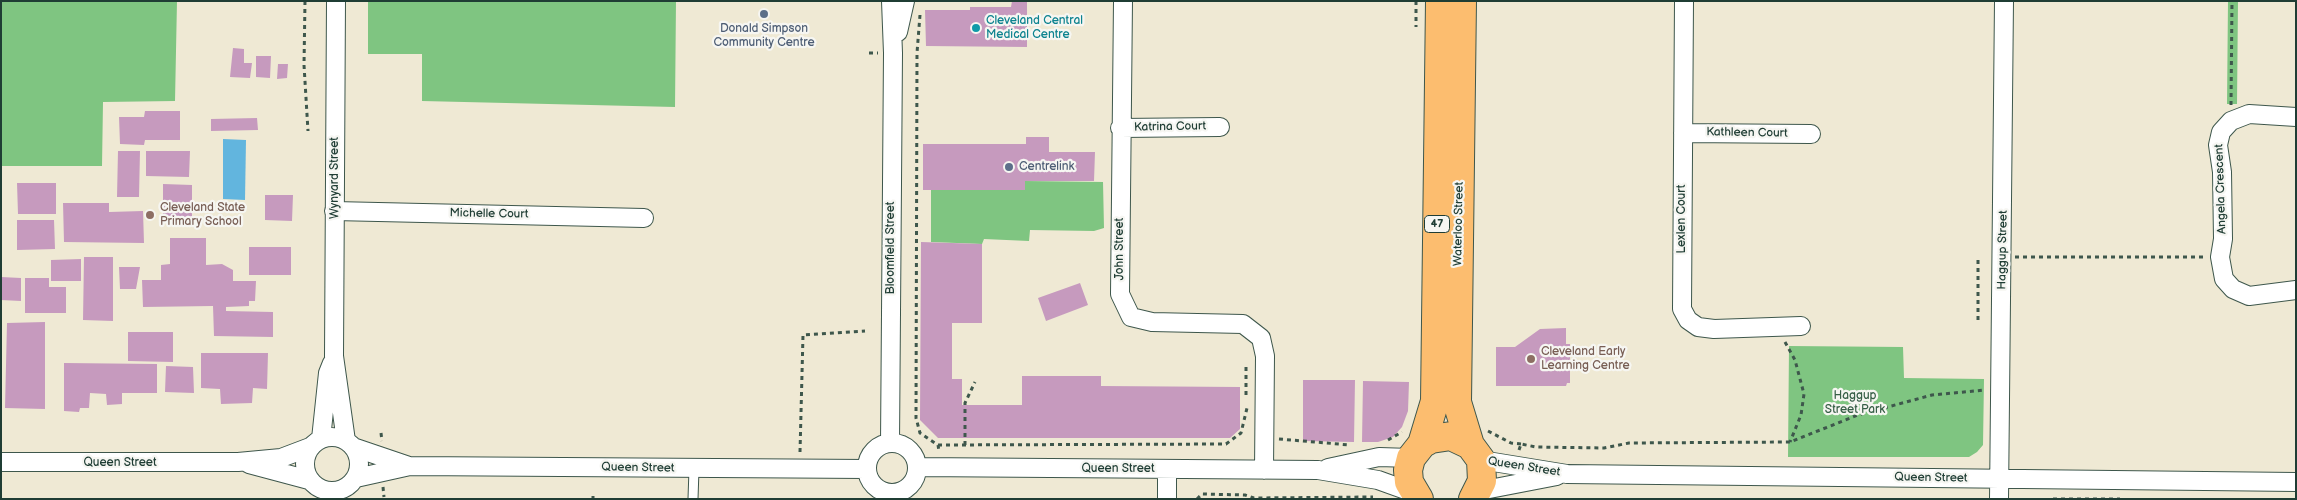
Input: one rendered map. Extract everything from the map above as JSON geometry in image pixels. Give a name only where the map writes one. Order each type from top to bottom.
[{"type":"highway","name":"Waterloo Street","points":[[1412,443],[1435,401],[1440,1]]},
{"type":"highway","name":"Waterloo Street","points":[[1462,1],[1457,402],[1476,453]]},
{"type":"highway","points":[[1412,443],[1451,436],[1476,453]]},
{"type":"highway","name":"47","points":[[1412,443],[1408,470],[1409,482],[1416,496]]},
{"type":"highway","name":"47","points":[[1476,453],[1483,471],[1476,495]]},
{"type":"street","name":"Wynyard Street","points":[[336,1],[334,356],[350,444]]},
{"type":"street","name":"Bloomfield Street","points":[[890,1],[893,52],[890,443]]},
{"type":"street","name":"Bloomfield Street","points":[[893,52],[905,1]]},
{"type":"street","name":"John Street","points":[[1123,1],[1120,128],[1120,294],[1131,317],[1152,322],[1243,324],[1261,338],[1265,356],[1264,470]]},
{"type":"street","name":"Lexlen Court","points":[[1684,1],[1682,308],[1688,320],[1698,327],[1714,329],[1801,326]]},
{"type":"street","name":"Haggup Street","points":[[1999,499],[2003,257],[2004,1]]},
{"type":"street","points":[[2231,121],[2249,114],[2296,117]]},
{"type":"street","name":"Angela Crescent","points":[[2231,121],[2221,132],[2218,145],[2222,172],[2223,239],[2220,257],[2224,278],[2233,289],[2249,296],[2283,290],[2296,290]]},
{"type":"street","name":"Katrina Court","points":[[1120,128],[1220,127]]},
{"type":"street","name":"Kathleen Court","points":[[1683,132],[1811,134]]},
{"type":"street","name":"Michelle Court","points":[[334,211],[644,218]]},
{"type":"street","name":"Wynyard Street","points":[[316,443],[328,373],[334,356]]},
{"type":"street","points":[[330,437],[350,444],[360,462],[350,488],[331,491],[316,489],[304,463],[316,443],[330,437]]},
{"type":"street","name":"Queen Street","points":[[1,462],[238,462],[281,458],[316,443]]},
{"type":"street","points":[[890,443],[906,446],[912,452],[917,467],[912,483],[906,489],[890,496],[876,488],[868,476],[867,469],[868,461],[876,448],[890,443]]},
{"type":"street","name":"Queen Street","points":[[1318,470],[1379,457],[1412,443]]},
{"type":"street","name":"Queen Street","points":[[350,444],[410,466],[867,469]]},
{"type":"street","name":"Queen Street","points":[[1476,453],[1518,467],[1567,474],[2296,482]]},
{"type":"street","name":"Queen Street","points":[[238,462],[316,489]]},
{"type":"street","name":"Queen Street","points":[[350,488],[410,466]]},
{"type":"street","name":"Queen Street","points":[[917,467],[1318,470],[1378,480],[1416,496]]},
{"type":"street","points":[[1167,469],[1167,499]]},
{"type":"street","name":"Queen Street","points":[[1476,495],[1567,474]]},
{"type":"lane","points":[[693,499],[694,469]]},
{"type":"path","points":[[305,1],[304,65],[308,131]]},
{"type":"path","points":[[1416,1],[1416,29]]},
{"type":"path","points":[[2231,121],[2232,1]]},
{"type":"path","points":[[921,10],[917,53],[916,418],[920,433],[938,446],[1226,444],[1241,433],[1247,409],[1246,367]]},
{"type":"path","points":[[2003,257],[2220,257]]},
{"type":"path","points":[[1978,260],[1978,320]]},
{"type":"path","points":[[1776,326],[1795,360],[1804,394],[1801,415],[1790,442]]},
{"type":"path","points":[[800,452],[802,336],[865,331]]},
{"type":"path","points":[[965,445],[965,402],[975,382]]},
{"type":"path","points":[[1518,467],[1518,453],[1521,444],[1536,447],[1604,448],[1629,443],[1790,442],[1858,415],[1932,395],[1962,391],[2001,390]]},
{"type":"path","points":[[1241,433],[1288,441],[1356,445]]},
{"type":"path","points":[[1386,441],[1400,435],[1412,443]]},
{"type":"path","points":[[938,446],[939,452]]},
{"type":"path","points":[[1196,499],[1202,494],[1245,495],[1254,498],[1378,498]]},
{"type":"path","points":[[2053,499],[2120,499]]},
{"type":"green space","points":[[1,1],[177,1],[175,101],[103,102],[102,166],[1,166]]},
{"type":"green space","points":[[368,1],[676,1],[675,107],[422,101],[422,54],[368,54]]},
{"type":"green space","points":[[2228,1],[2238,1],[2237,104],[2227,104]]},
{"type":"green space","points":[[1025,181],[1103,182],[1104,228],[1094,231],[1030,230],[1029,241],[984,239],[982,244],[931,242],[931,190],[1024,190]]},
{"type":"green space","name":"Haggup Street Park","points":[[1789,346],[1903,347],[1904,378],[1984,379],[1983,445],[1969,457],[1788,457]]},
{"type":"water","points":[[223,139],[246,140],[245,200],[223,199]]},
{"type":"building","name":"Cleveland Central Medical Centre","points":[[1012,1],[1027,2],[1027,47],[926,46],[925,10],[970,10],[970,7],[1011,7]]},
{"type":"building","points":[[233,48],[244,49],[244,63],[252,63],[250,78],[230,77]]},
{"type":"building","points":[[256,56],[271,56],[270,78],[256,77]]},
{"type":"building","points":[[278,64],[288,64],[287,78],[277,79]]},
{"type":"building","points":[[145,111],[180,111],[180,140],[145,140],[144,145],[120,144],[119,117],[144,117]]},
{"type":"building","points":[[257,118],[258,130],[211,131],[211,119]]},
{"type":"building","name":"Centrelink","points":[[1026,137],[1049,137],[1049,152],[1095,152],[1094,181],[1025,181],[1025,190],[923,190],[923,144],[1026,144]]},
{"type":"building","points":[[118,151],[140,151],[139,197],[117,197]]},
{"type":"building","points":[[146,151],[190,151],[189,177],[146,176]]},
{"type":"building","points":[[17,183],[56,183],[56,214],[18,214]]},
{"type":"building","points":[[163,184],[192,185],[192,221],[163,221]]},
{"type":"building","points":[[265,195],[293,195],[292,221],[265,220]]},
{"type":"building","points":[[63,203],[109,203],[109,212],[143,211],[144,243],[64,242]]},
{"type":"building","points":[[17,220],[54,220],[55,249],[17,250]]},
{"type":"building","points":[[170,238],[206,238],[206,265],[222,264],[233,270],[233,281],[256,281],[255,301],[249,301],[249,306],[226,307],[226,311],[273,312],[273,337],[214,336],[213,306],[143,307],[142,280],[161,280],[161,265],[170,264]]},
{"type":"building","points":[[921,242],[982,244],[982,323],[952,323],[952,379],[962,379],[962,405],[1022,405],[1022,376],[1101,376],[1101,386],[1240,387],[1240,429],[1230,438],[938,438],[920,420]]},
{"type":"building","points":[[249,247],[291,247],[291,275],[249,275]]},
{"type":"building","points":[[84,257],[113,257],[113,321],[83,320]]},
{"type":"building","points":[[81,259],[81,281],[51,281],[51,260]]},
{"type":"building","points":[[119,267],[140,267],[136,289],[120,289]]},
{"type":"building","points":[[1,277],[21,278],[21,301],[1,300]]},
{"type":"building","points":[[25,278],[49,278],[49,287],[66,287],[66,313],[25,313]]},
{"type":"building","points":[[1080,283],[1088,305],[1046,321],[1038,298]]},
{"type":"building","points":[[45,322],[45,409],[5,408],[7,323]]},
{"type":"building","points":[[1566,328],[1566,344],[1570,344],[1570,383],[1567,383],[1566,386],[1496,386],[1496,347],[1515,347],[1540,329]]},
{"type":"building","points":[[128,332],[173,332],[173,362],[128,361]]},
{"type":"building","points":[[201,353],[268,353],[267,389],[253,388],[252,403],[221,404],[220,389],[201,388]]},
{"type":"building","points":[[64,363],[157,364],[157,393],[122,393],[122,404],[107,405],[106,394],[90,393],[89,408],[80,408],[79,412],[64,411]]},
{"type":"building","points":[[166,366],[193,367],[194,393],[165,392]]},
{"type":"building","points":[[1303,380],[1355,380],[1354,442],[1303,441]]},
{"type":"building","points":[[1363,381],[1409,382],[1408,411],[1402,427],[1393,437],[1378,442],[1362,442]]},
{"type":"place","name":"Donald Simpson Community Centre","points":[[764,14]]},
{"type":"place","name":"Cleveland Central Medical Centre","points":[[976,28]]},
{"type":"place","name":"Centrelink","points":[[1009,167]]},
{"type":"place","name":"Cleveland State Primary School","points":[[150,215]]},
{"type":"place","name":"Cleveland Early Learning Centre","points":[[1531,359]]}]
